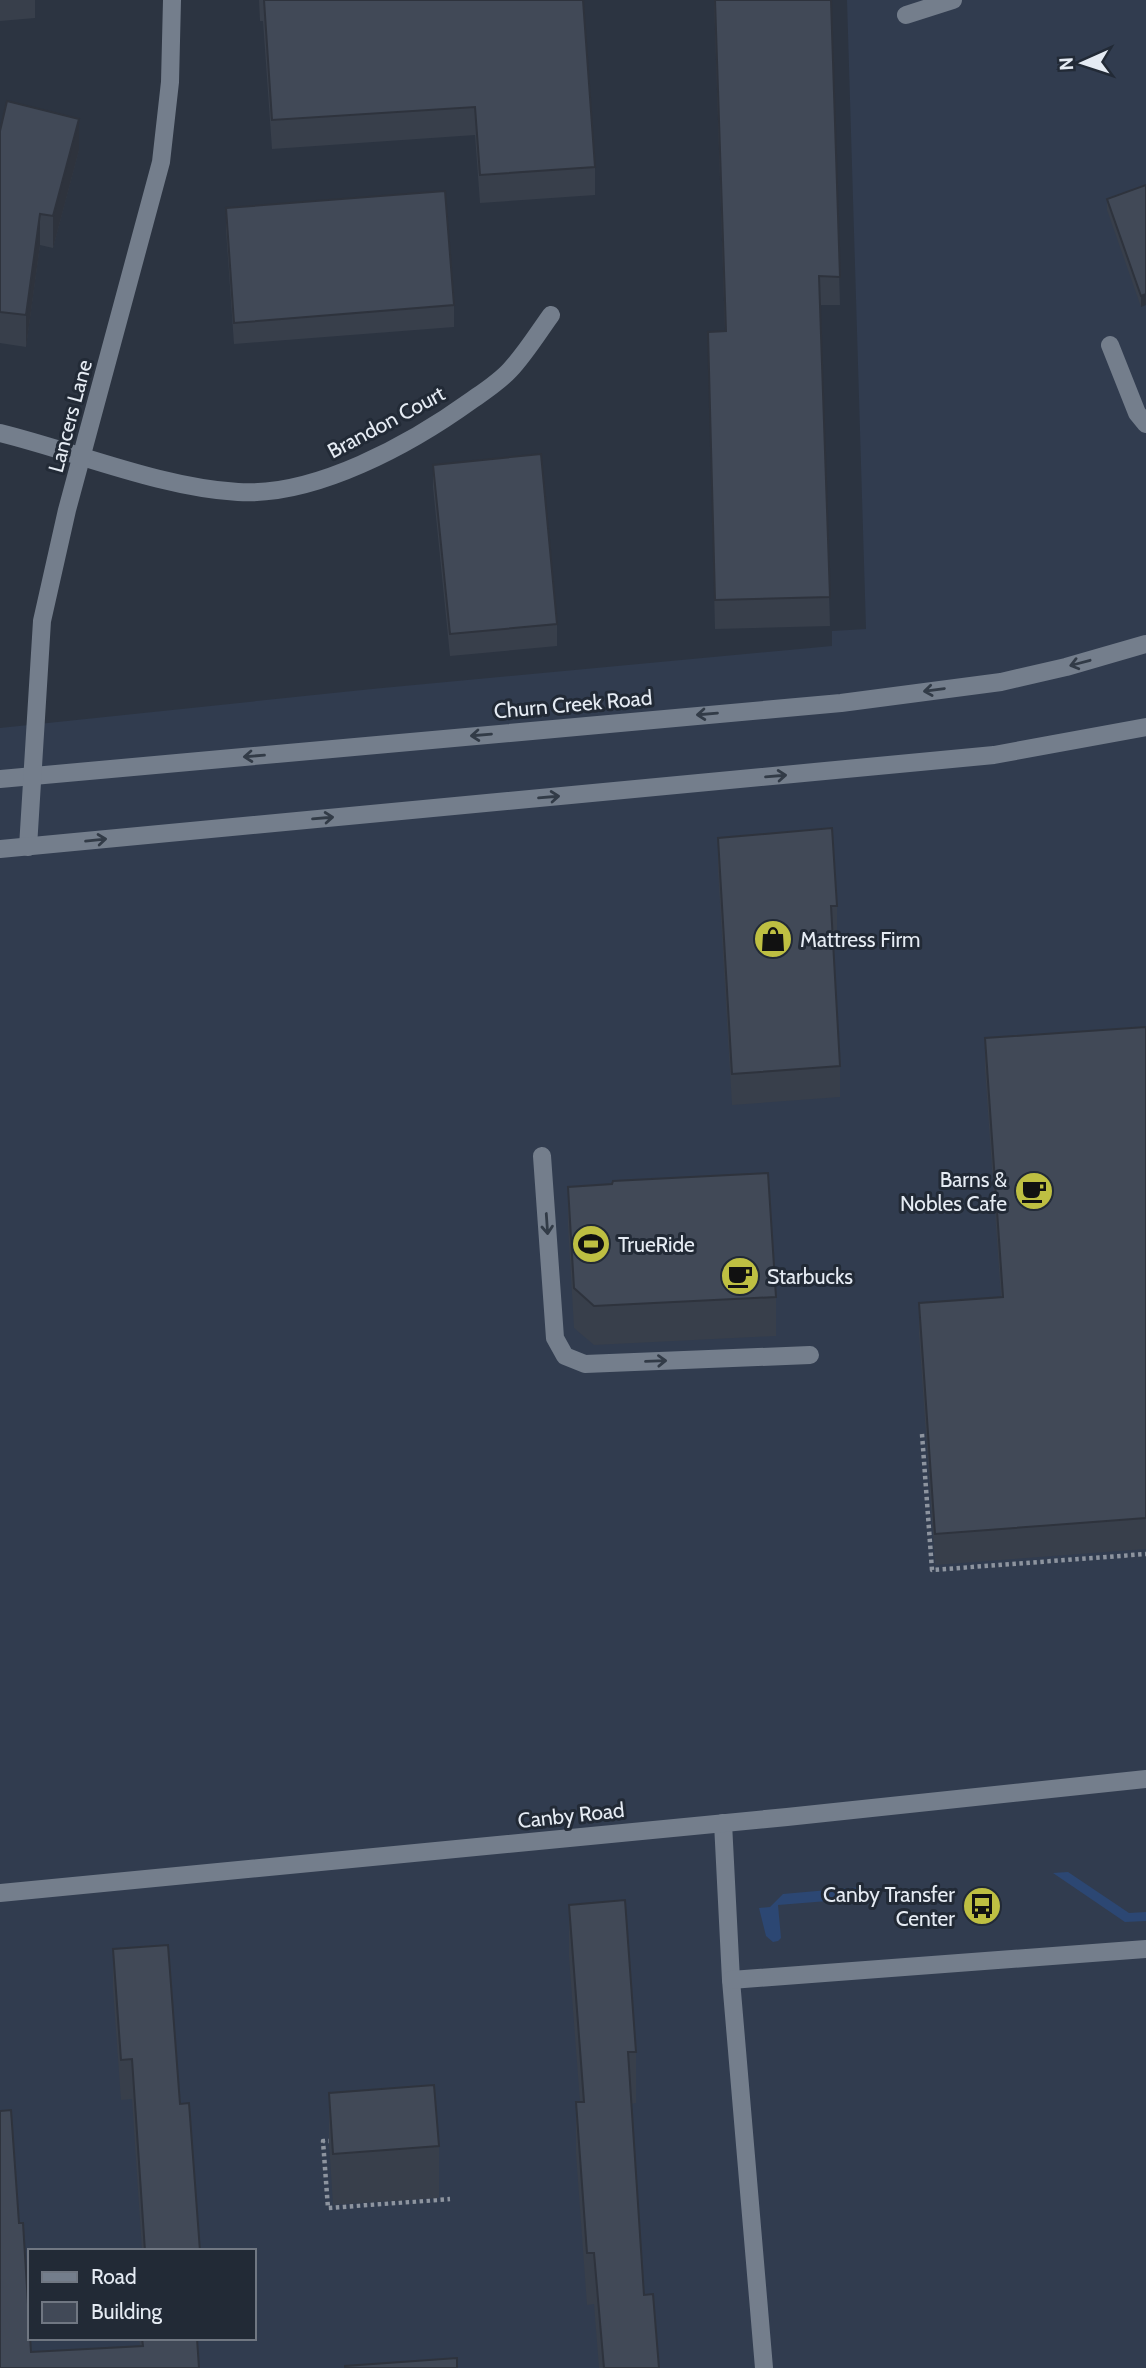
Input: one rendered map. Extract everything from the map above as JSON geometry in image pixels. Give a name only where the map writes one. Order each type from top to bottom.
[{"type":"street","name":"Lancers Lane","points":[[28,847],[43,621],[68,510],[161,162],[170,82],[172,0]]},
{"type":"street","points":[[906,15],[953,0]]},
{"type":"street","name":"Brandon Court","points":[[0,433],[185,484],[218,490],[259,492],[317,481],[353,468],[447,418],[510,370],[551,314]]},
{"type":"street","points":[[1110,345],[1137,413],[1146,424]]},
{"type":"street","name":"Churn Creek Road","points":[[0,779],[841,703],[1001,681],[1066,667],[1146,644]]},
{"type":"street","points":[[0,849],[994,755],[1146,727]]},
{"type":"street","points":[[542,1156],[555,1338],[565,1356],[585,1364],[810,1355]]},
{"type":"street","name":"Canby Road","points":[[0,1893],[1146,1779]]},
{"type":"street","points":[[723,1823],[730,1980],[764,2368]]},
{"type":"street","points":[[730,1980],[1146,1949]]},
{"type":"path","points":[[922,1434],[932,1570],[1146,1554]]},
{"type":"path","points":[[335,2141],[323,2141],[328,2208],[450,2199]]},
{"type":"shaded area","points":[[847,0],[1146,0],[1146,2368],[0,2368],[0,728],[372,689],[832,646],[832,631],[866,629]]},
{"type":"shaded area","points":[[1068,1872],[1129,1913],[1146,1912],[1146,1921],[1125,1922],[1053,1873]]},
{"type":"shaded area","points":[[862,1887],[865,1898],[778,1905],[781,1938],[773,1942],[766,1936],[759,1908],[770,1907],[783,1894]]},
{"type":"building","points":[[264,0],[583,0],[595,167],[480,175],[475,107],[272,120]]},
{"type":"building","points":[[715,0],[831,0],[840,277],[819,276],[830,597],[715,600],[708,332],[726,331]]},
{"type":"building","points":[[7,101],[79,119],[53,216],[40,214],[26,315],[0,312],[0,131]]},
{"type":"building","points":[[1146,185],[1146,294],[1141,296],[1107,199]]},
{"type":"building","points":[[445,191],[454,305],[234,323],[226,208]]},
{"type":"building","points":[[541,454],[557,624],[450,634],[433,465]]},
{"type":"building","points":[[832,828],[837,906],[831,906],[840,1066],[732,1074],[718,838]]},
{"type":"building","points":[[1146,1027],[1146,1518],[935,1534],[919,1303],[1003,1297],[985,1038]]},
{"type":"building","points":[[768,1173],[776,1297],[594,1306],[574,1288],[568,1187],[612,1184],[613,1181]]},
{"type":"building","points":[[625,1900],[636,2052],[628,2052],[644,2295],[653,2294],[659,2368],[604,2368],[594,2253],[587,2253],[576,2102],[584,2102],[569,1905]]},
{"type":"building","points":[[168,1945],[180,2104],[189,2103],[200,2249],[145,2249],[132,2059],[121,2060],[113,1949]]},
{"type":"building","points":[[434,2085],[439,2146],[333,2154],[329,2093]]},
{"type":"building","points":[[11,2110],[19,2223],[23,2223],[28,2340],[30,2340],[31,2352],[143,2346],[142,2340],[197,2340],[199,2368],[0,2368],[0,2111]]},
{"type":"building","points":[[457,2358],[457,2368],[345,2368],[345,2366]]},
{"type":"place","name":"Mattress Firm","points":[[773,939]]},
{"type":"place","name":"Barns & Nobles Cafe","points":[[1034,1191]]},
{"type":"place","name":"TrueRide","points":[[591,1244]]},
{"type":"place","name":"Starbucks","points":[[740,1276]]},
{"type":"place","name":"Canby Transfer Center","points":[[982,1906]]}]
